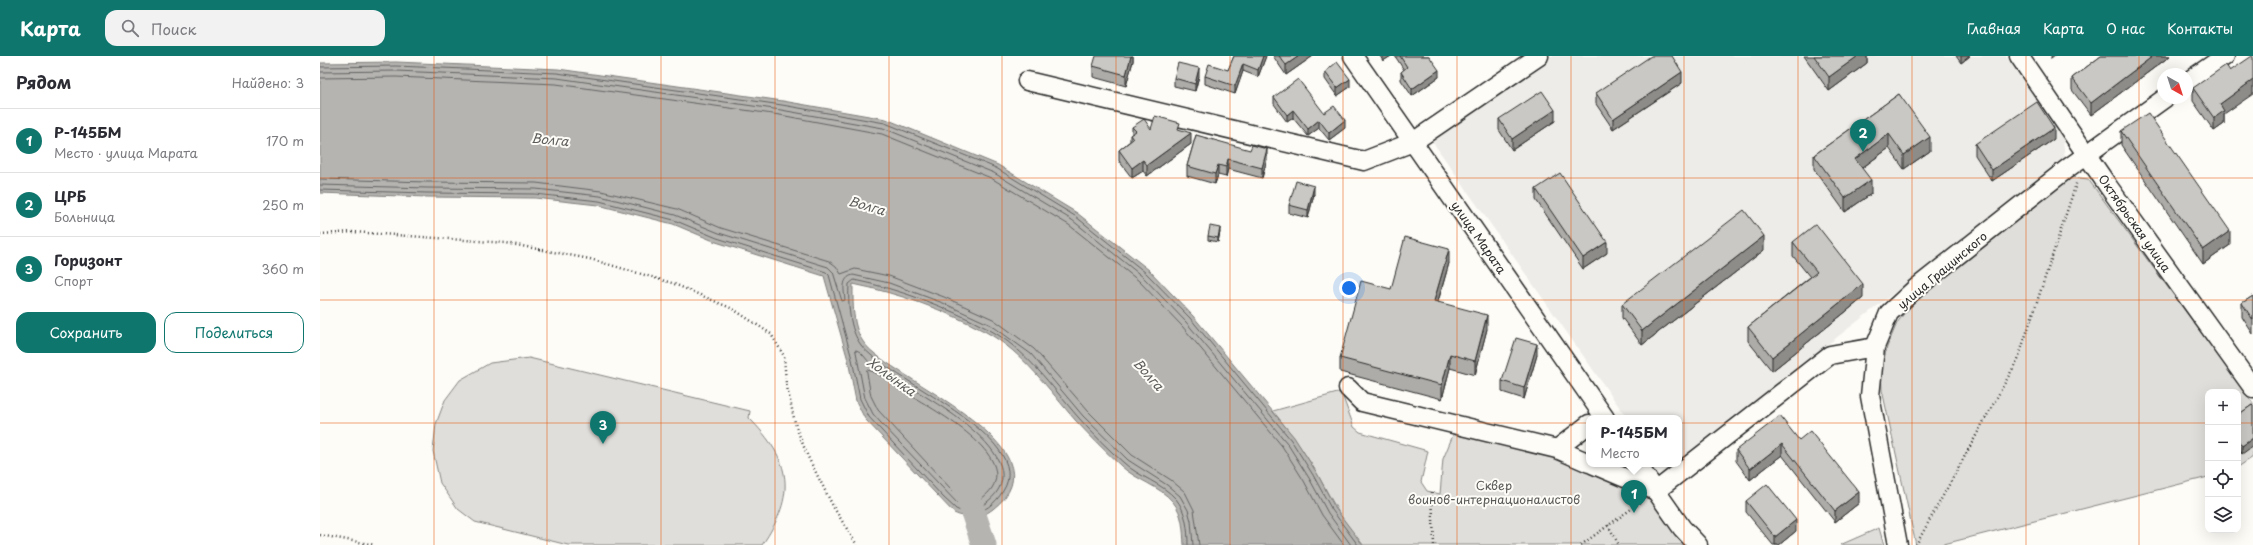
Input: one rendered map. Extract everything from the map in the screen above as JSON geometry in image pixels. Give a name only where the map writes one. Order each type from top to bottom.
[{"type":"street","name":"улица Марата","points":[[1353,56],[1413,142],[1596,415]]},
{"type":"street","points":[[1027,81],[1364,161],[1413,142],[1539,56]]},
{"type":"street","name":"Октябрьская улица","points":[[2019,56],[2086,154],[2253,388]]},
{"type":"street","points":[[2193,78],[2224,56]]},
{"type":"street","name":"улица Грацинского","points":[[1898,545],[1870,396],[1875,347],[1889,314],[1916,288],[2086,154],[2157,103]]},
{"type":"street","points":[[1656,491],[1830,355],[1875,347]]},
{"type":"street","points":[[1348,388],[1362,402],[1557,449],[1586,461]]},
{"type":"street","points":[[1557,449],[1586,427]]},
{"type":"street","points":[[1599,467],[1656,491]]},
{"type":"street","points":[[1639,467],[1682,528],[1698,545]]},
{"type":"path","points":[[1916,545],[2018,359],[2086,154]]},
{"type":"path","points":[[320,234],[353,232],[513,245],[590,259],[657,279],[733,309],[771,334],[784,356],[786,384],[799,433],[828,495],[857,545]]},
{"type":"path","points":[[1581,545],[1656,491]]},
{"type":"path","points":[[1432,492],[1434,545]]},
{"type":"path","points":[[1608,525],[1619,545]]},
{"type":"path","points":[[320,535],[375,545]]},
{"type":"shaded area","points":[[1548,56],[2006,56],[2063,139],[2065,160],[1682,458],[1682,415],[1625,415],[1430,138]]},
{"type":"green space","points":[[2072,177],[2088,179],[2253,403],[2253,457],[2241,465],[2241,389],[2205,389],[2205,478],[1940,545],[1916,545],[1882,390],[1881,370],[1887,347],[1897,323],[1909,307]]},
{"type":"green space","points":[[529,358],[750,411],[749,418],[774,449],[781,464],[785,478],[785,494],[781,510],[762,545],[568,545],[475,522],[458,509],[440,483],[433,451],[436,424],[445,400],[460,380],[490,363]]},
{"type":"green space","name":"Сквер воинов-интернационалистов","points":[[1341,392],[1354,427],[1360,432],[1428,451],[1421,482],[1427,491],[1440,494],[1443,459],[1456,428],[1554,452],[1586,465],[1586,467],[1591,467],[1645,489],[1696,545],[1363,545],[1349,528],[1316,472],[1273,411]]},
{"type":"green space","points":[[1879,528],[1884,545],[1840,545]]},
{"type":"water","name":"Волга","points":[[396,62],[558,69],[783,101],[886,119],[998,165],[1077,213],[1149,270],[1193,316],[1294,437],[1317,473],[1335,508],[1363,545],[1184,545],[1181,517],[1168,496],[1127,471],[1115,461],[1076,421],[1035,372],[1012,350],[986,332],[954,316],[904,297],[853,284],[853,307],[855,322],[860,337],[864,343],[880,358],[968,416],[994,439],[1010,462],[1011,486],[993,509],[974,518],[965,517],[954,513],[865,419],[856,401],[848,360],[824,276],[716,242],[673,224],[598,205],[535,198],[427,197],[320,193],[320,63]]},
{"type":"building","points":[[1096,56],[1131,56],[1126,75],[1093,66]]},
{"type":"building","points":[[1234,56],[1263,56],[1258,70],[1243,64],[1235,86],[1205,76],[1209,64],[1228,70]]},
{"type":"building","points":[[1279,56],[1299,56],[1286,65]]},
{"type":"building","points":[[1400,56],[1429,56],[1439,70],[1412,89],[1401,72],[1407,67]]},
{"type":"building","points":[[1651,56],[1672,56],[1682,72],[1613,119],[1596,93]]},
{"type":"building","points":[[1814,56],[1858,56],[1829,77]]},
{"type":"building","points":[[2101,56],[2153,56],[2091,103],[2072,78]]},
{"type":"building","points":[[2253,56],[2253,80],[2220,104],[2224,111],[2214,118],[2193,88],[2226,65],[2230,71]]},
{"type":"building","points":[[1337,62],[1350,79],[1337,88],[1325,72]]},
{"type":"building","points":[[1178,63],[1199,68],[1195,84],[1174,78]]},
{"type":"building","points":[[1298,79],[1324,113],[1334,106],[1345,120],[1329,133],[1319,120],[1308,129],[1293,110],[1287,115],[1274,97]]},
{"type":"building","points":[[1542,91],[1555,110],[1512,139],[1499,119]]},
{"type":"building","points":[[1899,94],[1930,137],[1904,155],[1889,134],[1855,159],[1871,180],[1845,198],[1814,155]]},
{"type":"building","points":[[2037,102],[2054,128],[1992,170],[1975,144]]},
{"type":"building","points":[[2148,113],[2230,231],[2203,250],[2121,131]]},
{"type":"building","points":[[1155,116],[1180,123],[1178,129],[1191,133],[1147,165],[1143,160],[1132,168],[1119,150],[1133,139],[1130,135],[1136,131],[1132,127],[1144,119],[1151,129]]},
{"type":"building","points":[[1196,135],[1250,150],[1252,145],[1267,149],[1262,168],[1228,159],[1226,167],[1218,165],[1215,174],[1187,166]]},
{"type":"building","points":[[1560,173],[1607,242],[1583,258],[1536,189]]},
{"type":"building","points":[[1296,181],[1314,186],[1308,210],[1289,205]]},
{"type":"building","points":[[1744,210],[1764,236],[1642,331],[1622,304]]},
{"type":"building","points":[[1816,224],[1863,284],[1772,357],[1748,327],[1817,272],[1793,242]]},
{"type":"building","points":[[1210,226],[1220,228],[1218,238],[1208,236]]},
{"type":"building","points":[[1405,237],[1449,249],[1434,301],[1487,315],[1475,361],[1450,354],[1442,385],[1340,358],[1361,281],[1391,289]]},
{"type":"building","points":[[2253,296],[2253,320],[2242,303]]},
{"type":"building","points":[[1516,338],[1537,344],[1524,388],[1502,381]]},
{"type":"building","points":[[2252,405],[2253,406],[2253,438],[2242,446],[2241,444],[2241,413]]},
{"type":"building","points":[[1780,416],[1799,440],[1810,431],[1859,492],[1835,511],[1782,444],[1750,469],[1736,450]]},
{"type":"building","points":[[1767,484],[1796,520],[1775,537],[1746,501]]},
{"type":"waterway","name":"Холынка","points":[[964,485],[984,545]]},
{"type":"place","name":"ЦРБ","points":[[1863,152]]},
{"type":"place","name":"Горизонт","points":[[603,444]]},
{"type":"place","name":"Р-145БМ","points":[[1634,513]]}]
